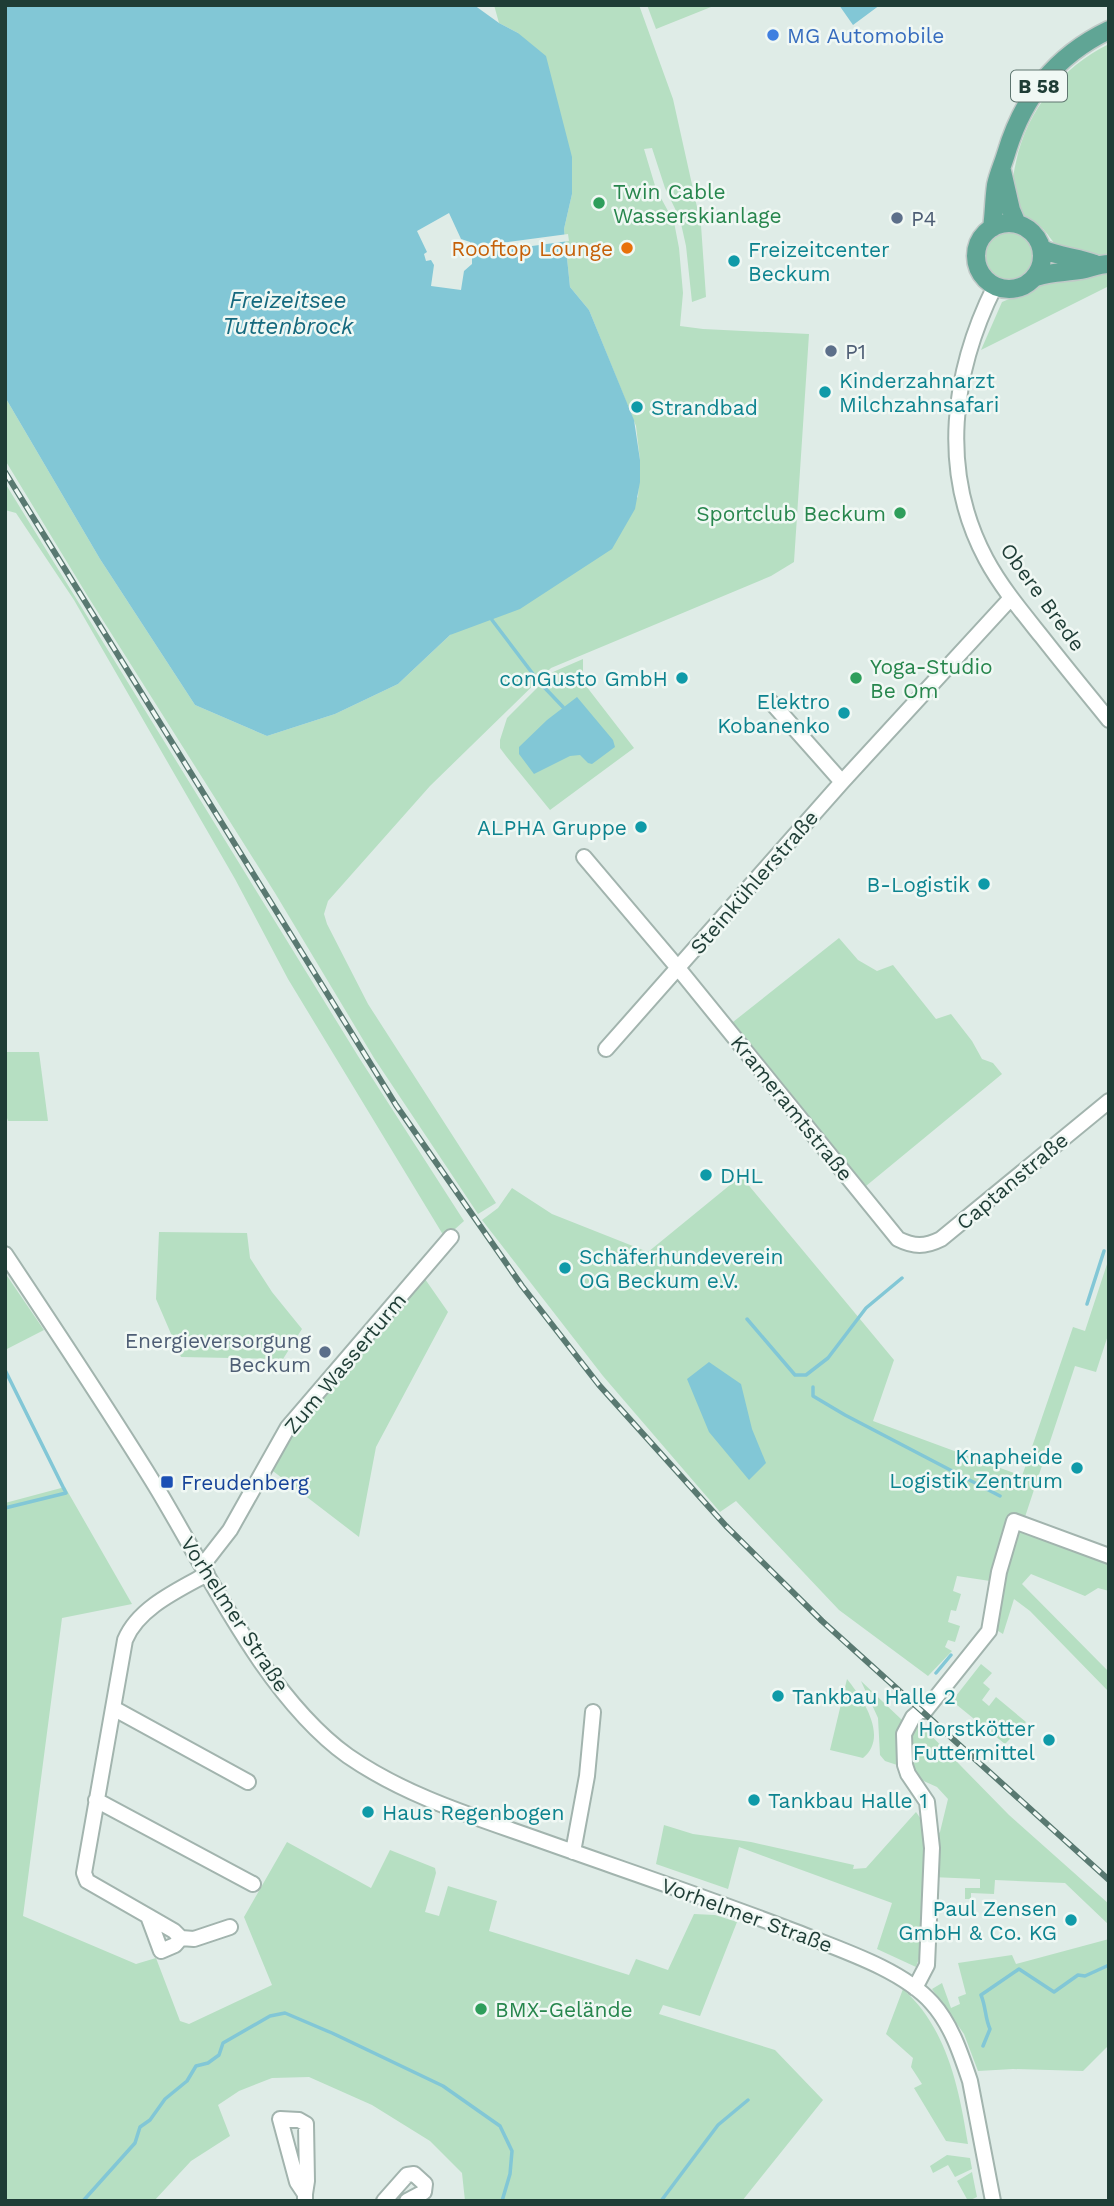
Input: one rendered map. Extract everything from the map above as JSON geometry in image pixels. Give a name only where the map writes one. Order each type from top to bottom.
[{"type":"main road","name":"B 58","points":[[992,228],[996,182],[1012,134],[1031,95],[1056,65],[1087,40],[1109,30]]},
{"type":"main road","name":"B 58","points":[[1002,168],[1011,210],[1017,224]]},
{"type":"main road","points":[[1036,277],[1040,269],[1042,249],[1034,234],[1017,224],[1009,223],[992,228],[980,241],[976,258],[982,275],[995,286],[1013,290],[1021,288],[1036,277],[1102,264]]},
{"type":"main road","points":[[1042,249],[1053,254],[1102,264]]},
{"type":"street","name":"Obere Brede","points":[[995,286],[973,335],[962,374],[956,416],[955,443],[965,506],[973,532],[986,559],[1011,598],[1109,720]]},
{"type":"street","name":"Steinkühlerstraße","points":[[584,857],[678,968],[842,782],[1011,598]]},
{"type":"street","points":[[772,703],[842,782]]},
{"type":"street","points":[[606,1049],[678,968]]},
{"type":"street","name":"Krameramtstraße","points":[[678,968],[898,1239],[908,1244]]},
{"type":"street","name":"Captanstraße","points":[[908,1244],[919,1247],[941,1239],[1109,1101]]},
{"type":"street","name":"Zum Wasserturm","points":[[205,1570],[288,1427],[451,1237]]},
{"type":"street","name":"Vorhelmer Straße","points":[[5,1254],[150,1478],[239,1627],[282,1690],[346,1754],[388,1780],[439,1805],[729,1906],[866,1959],[915,1988],[933,2004],[951,2033],[964,2063],[970,2081],[993,2201]]},
{"type":"street","points":[[915,1988],[927,1965],[932,1848],[927,1802],[905,1765],[904,1734],[913,1717],[920,1711],[925,1711],[989,1631],[999,1572],[1014,1521],[1109,1556]]},
{"type":"street","points":[[205,1570],[159,1603],[130,1629],[125,1640],[84,1873],[87,1881],[174,1931],[181,1938],[194,1939],[230,1927]]},
{"type":"street","points":[[113,1708],[248,1782]]},
{"type":"street","points":[[573,1852],[587,1776],[593,1712]]},
{"type":"street","points":[[96,1800],[253,1884]]},
{"type":"street","points":[[148,1916],[161,1951],[176,1945],[181,1938]]},
{"type":"street","points":[[280,2119],[299,2120],[306,2124],[305,2197],[297,2182],[280,2119]]},
{"type":"street","points":[[384,2201],[407,2175],[414,2174],[425,2184],[425,2192],[407,2201]]},
{"type":"green space","points":[[494,5],[639,5],[673,99],[701,225],[706,297],[692,302],[680,219],[665,188],[652,148],[644,149],[656,189],[674,222],[683,293],[680,326],[809,334],[794,562],[771,576],[551,668],[430,786],[328,901],[324,914],[327,924],[368,1004],[496,1203],[478,1214],[374,1058],[275,893],[5,460],[5,397],[100,559],[195,705],[267,736],[335,714],[398,684],[450,635],[638,497],[640,460],[636,426],[589,310],[570,287],[564,229],[572,194],[518,33],[499,23]]},
{"type":"green space","points":[[647,5],[716,5],[656,29]]},
{"type":"green space","points":[[1109,44],[1109,255],[1078,254],[1058,247],[1043,229],[1020,212],[1013,199],[1013,178],[1021,143],[1049,92],[1076,65]]},
{"type":"green space","points":[[1010,230],[1029,238],[1037,257],[1029,276],[1010,284],[991,276],[983,257],[991,238]]},
{"type":"green space","points":[[1109,271],[1109,286],[981,350],[1002,302],[1030,292],[1044,281]]},
{"type":"green space","points":[[5,483],[358,1056],[464,1221],[445,1238],[288,979],[235,879],[74,600],[16,513],[5,510]]},
{"type":"green space","points":[[583,659],[583,682],[634,748],[550,810],[500,748],[500,740],[507,718],[553,672]]},
{"type":"green space","points":[[839,938],[858,960],[877,971],[893,965],[936,1019],[951,1014],[982,1059],[993,1063],[1002,1074],[866,1186],[733,1022]]},
{"type":"green space","points":[[5,1052],[39,1052],[48,1121],[8,1121],[5,1112]]},
{"type":"green space","points":[[741,1176],[894,1360],[873,1421],[1022,1476],[1073,1327],[1085,1331],[1109,1258],[1109,1332],[1096,1372],[1075,1366],[1021,1529],[1109,1559],[1109,1591],[1098,1588],[1085,1596],[1031,1574],[1022,1584],[1109,1672],[1109,1692],[1030,1611],[1014,1599],[1003,1634],[990,1626],[994,1564],[990,1581],[957,1576],[953,1591],[961,1594],[956,1611],[951,1610],[948,1622],[960,1626],[955,1642],[948,1640],[945,1647],[952,1651],[928,1676],[839,1610],[736,1501],[720,1512],[603,1376],[482,1220],[498,1208],[512,1188],[552,1214],[648,1252]]},
{"type":"green space","points":[[159,1232],[247,1233],[250,1258],[272,1292],[302,1329],[283,1359],[181,1357],[156,1299]]},
{"type":"green space","points":[[5,1273],[44,1330],[5,1350]]},
{"type":"green space","points":[[425,1279],[448,1312],[376,1447],[359,1537],[269,1468],[291,1429]]},
{"type":"green space","points":[[65,1487],[132,1604],[62,1618],[23,1916],[136,1964],[156,1958],[180,2021],[189,2024],[272,1985],[244,1917],[287,1842],[371,1888],[390,1850],[435,1868],[425,1912],[439,1916],[448,1886],[497,1901],[489,1931],[629,1975],[636,1959],[668,1970],[694,1914],[715,1915],[737,1922],[700,2016],[663,2005],[659,2014],[775,2050],[823,2100],[742,2201],[465,2201],[462,2173],[430,2141],[372,2105],[309,2077],[272,2078],[239,2091],[218,2105],[230,2136],[191,2161],[154,2201],[5,2201],[5,1503]]},
{"type":"green space","points":[[981,1664],[992,1673],[983,1683],[990,1689],[982,1700],[989,1706],[996,1697],[1026,1722],[1005,1744],[952,1701]]},
{"type":"green space","points":[[847,1679],[866,1707],[874,1729],[874,1740],[863,1758],[830,1750]]},
{"type":"green space","points":[[861,1681],[902,1720],[900,1766],[885,1761],[880,1755],[878,1718]]},
{"type":"green space","points":[[913,1717],[1009,1815],[1109,1904],[1109,1925],[1065,1883],[995,1880],[994,1894],[971,1893],[971,1899],[965,1899],[965,1888],[980,1888],[980,1879],[931,1877],[931,1842],[940,1832],[948,1799],[937,1787],[908,1774],[905,1765]]},
{"type":"green space","points":[[916,1812],[925,1825],[921,1953],[916,1967],[877,1949],[892,1903],[739,1847],[728,1889],[656,1864],[664,1825],[693,1834],[751,1842],[854,1865],[853,1869],[866,1868]]},
{"type":"green space","points":[[1109,1939],[1109,2045],[1083,2071],[978,2071],[964,2034],[932,1989],[942,1983],[951,2008],[960,2004],[958,1997],[966,1994],[958,1963],[1012,1955],[1016,1964]]},
{"type":"green space","points":[[903,1989],[918,2005],[941,2040],[955,2081],[968,2144],[946,2141],[914,2088],[922,2084],[911,2067],[913,2058],[886,2034]]},
{"type":"green space","points":[[947,2155],[970,2158],[972,2169],[955,2177],[948,2165],[933,2173],[930,2166]]},
{"type":"green space","points":[[972,2172],[977,2197],[968,2201],[957,2181]]},
{"type":"water","name":"Freizeitsee Tuttenbrock","points":[[5,5],[474,5],[518,33],[546,56],[572,157],[572,194],[564,229],[570,287],[589,310],[634,420],[640,460],[640,482],[635,509],[612,549],[520,609],[450,635],[398,684],[335,714],[267,736],[195,705],[100,559],[5,397]]},
{"type":"water","points":[[839,5],[880,5],[853,25]]},
{"type":"water","points":[[577,697],[613,740],[615,747],[592,764],[580,755],[570,756],[534,774],[519,754],[519,747],[547,720]]},
{"type":"water","points":[[709,1362],[741,1384],[752,1429],[766,1463],[749,1480],[709,1432],[687,1379]]},
{"type":"pier","points":[[449,213],[461,239],[470,242],[471,247],[568,234],[569,241],[472,254],[472,264],[464,271],[461,290],[431,286],[434,265],[431,260],[426,261],[424,254],[427,252],[417,231]]},
{"type":"waterway","points":[[492,620],[536,678]]},
{"type":"waterway","points":[[543,686],[563,707]]},
{"type":"waterway","points":[[1087,1304],[1104,1251]]},
{"type":"waterway","points":[[747,1319],[795,1375],[806,1375],[828,1358],[866,1308],[902,1278]]},
{"type":"waterway","points":[[5,1370],[66,1493],[5,1508]]},
{"type":"waterway","points":[[813,1387],[813,1396],[845,1415],[1000,1496]]},
{"type":"waterway","points":[[936,1673],[951,1655]]},
{"type":"waterway","points":[[983,2046],[990,2029],[981,1995],[1019,1969],[1054,1992],[1078,1975],[1085,1976],[1109,1965]]},
{"type":"waterway","points":[[83,2201],[135,2143],[140,2127],[150,2120],[165,2099],[187,2081],[196,2066],[208,2063],[219,2055],[223,2043],[270,2016],[285,2013],[443,2086],[500,2126],[512,2151],[510,2174],[502,2201]]},
{"type":"waterway","points":[[661,2201],[718,2125],[748,2100]]},
{"type":"railway","points":[[5,472],[396,1105],[522,1286],[599,1385],[726,1526],[822,1621],[1109,1880]]},
{"type":"place","name":"MG Automobile","points":[[773,35]]},
{"type":"place","name":"Twin Cable Wasserskianlage","points":[[599,203]]},
{"type":"place","name":"P4","points":[[897,218]]},
{"type":"place","name":"Rooftop Lounge","points":[[627,248]]},
{"type":"place","name":"Freizeitcenter Beckum","points":[[734,261]]},
{"type":"place","name":"P1","points":[[831,351]]},
{"type":"place","name":"Kinderzahnarzt Milchzahnsafari","points":[[825,392]]},
{"type":"place","name":"Strandbad","points":[[637,407]]},
{"type":"place","name":"Sportclub Beckum","points":[[900,513]]},
{"type":"place","name":"conGusto GmbH","points":[[682,678]]},
{"type":"place","name":"Yoga-Studio Be Om","points":[[856,678]]},
{"type":"place","name":"Elektro Kobanenko","points":[[844,713]]},
{"type":"place","name":"ALPHA Gruppe","points":[[641,827]]},
{"type":"place","name":"B-Logistik","points":[[984,884]]},
{"type":"place","name":"DHL","points":[[706,1175]]},
{"type":"place","name":"Schäferhundeverein OG Beckum e.V.","points":[[565,1268]]},
{"type":"place","name":"Energieversorgung Beckum","points":[[325,1352]]},
{"type":"place","name":"Knapheide Logistik Zentrum","points":[[1077,1468]]},
{"type":"place","name":"Freudenberg","points":[[167,1482]]},
{"type":"place","name":"Tankbau Halle 2","points":[[778,1696]]},
{"type":"place","name":"Horstkötter Futtermittel","points":[[1049,1740]]},
{"type":"place","name":"Tankbau Halle 1","points":[[754,1800]]},
{"type":"place","name":"Haus Regenbogen","points":[[368,1812]]},
{"type":"place","name":"Paul Zensen GmbH & Co. KG","points":[[1071,1920]]},
{"type":"place","name":"BMX-Gelände","points":[[481,2009]]}]
